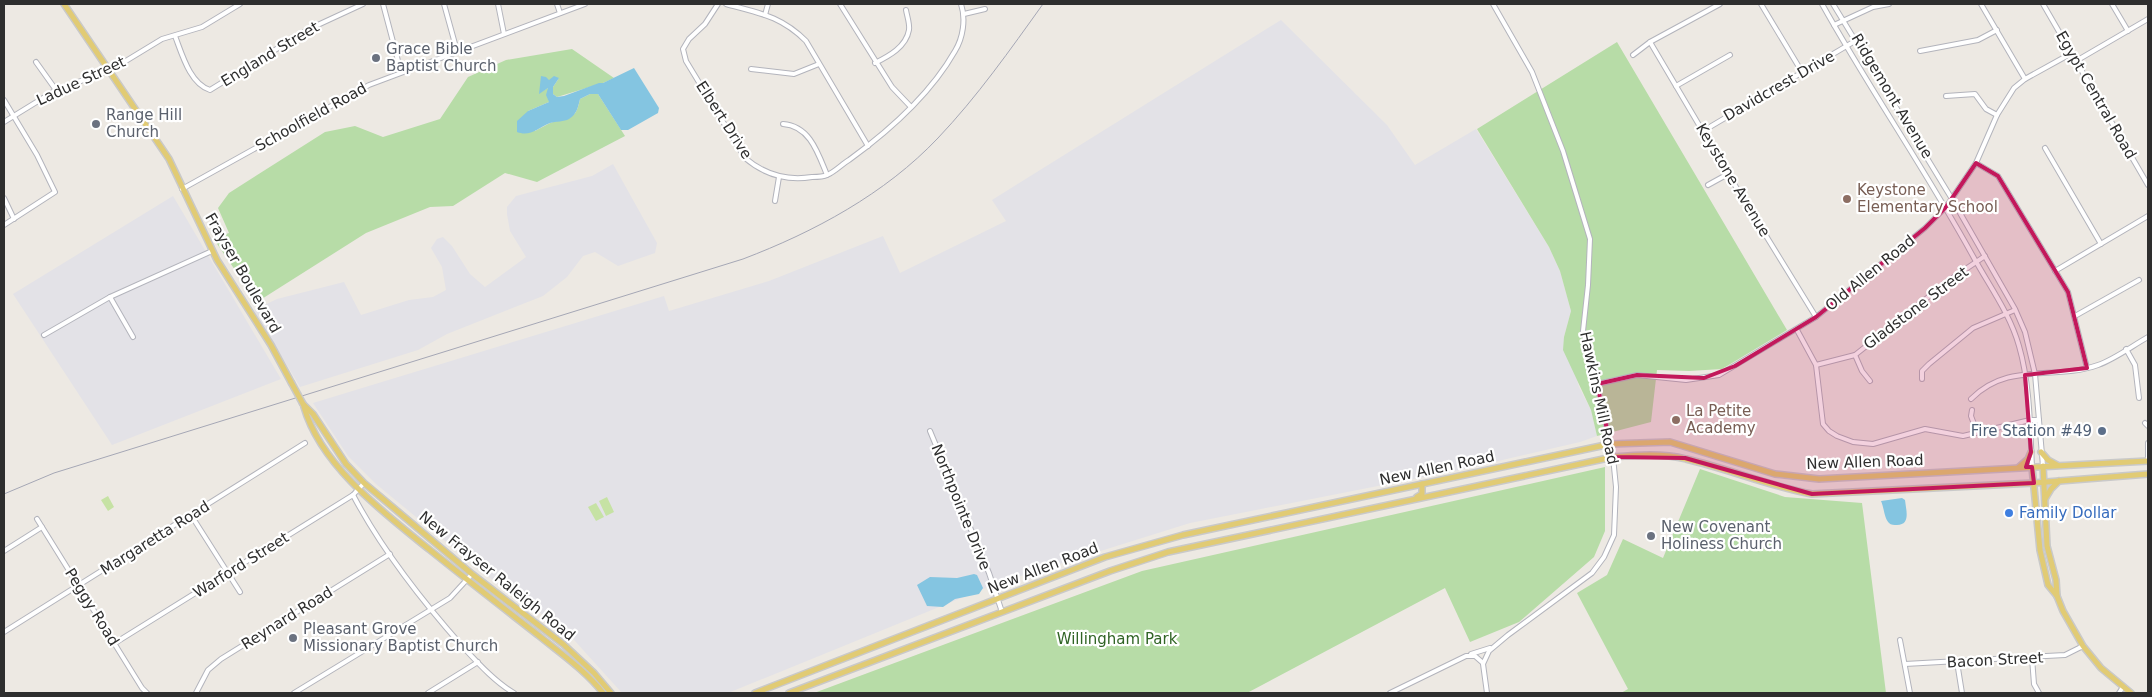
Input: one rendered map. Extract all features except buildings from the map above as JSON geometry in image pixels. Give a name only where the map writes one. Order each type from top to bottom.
[{"type":"main road","name":"Frayser Boulevard","points":[[64,4],[111,70],[169,159],[212,251],[271,345],[303,404]]},
{"type":"main road","name":"New Frayser Raleigh Road","points":[[303,404],[313,414],[346,464],[364,483],[472,574],[563,644],[594,673],[611,693]]},
{"type":"main road","name":"New Frayser Raleigh Road","points":[[303,404],[308,420],[317,436],[336,464],[358,489],[376,506],[576,665],[603,693]]},
{"type":"main road","name":"New Allen Road","points":[[755,693],[1105,557],[1184,535],[1610,444],[1670,442],[1775,474],[1818,479],[2148,461]]},
{"type":"main road","points":[[2017,468],[2026,462],[2031,452]]},
{"type":"main road","points":[[2041,452],[2048,460],[2057,465]]},
{"type":"main road","name":"New Allen Road","points":[[789,693],[1110,571],[1168,552],[1613,457],[1643,455],[1685,458],[1783,489],[1812,494],[2019,484],[2148,474]]},
{"type":"main road","name":"Ridgemont Avenue","points":[[2043,466],[2047,538],[2057,596],[2063,611],[2083,646],[2101,668],[2131,693]]},
{"type":"main road","name":"Ridgemont Avenue","points":[[2032,467],[2039,538],[2048,585],[2057,596]]},
{"type":"main road","points":[[2044,501],[2048,492],[2059,481]]},
{"type":"main road","points":[[1405,502],[1420,496],[1423,491],[1422,484]]},
{"type":"main road","points":[[2019,484],[2028,488],[2035,495]]},
{"type":"main road","points":[[2039,538],[2047,538]]},
{"type":"street","name":"Ladue Street","points":[[4,122],[56,90],[111,70],[162,39],[202,26],[240,4]]},
{"type":"street","name":"England Street","points":[[175,36],[186,63],[198,84],[210,90],[309,29],[363,4]]},
{"type":"street","points":[[383,4],[401,72]]},
{"type":"street","points":[[444,4],[457,52]]},
{"type":"street","points":[[498,4],[504,34]]},
{"type":"street","points":[[557,4],[560,13]]},
{"type":"street","name":"Schoolfield Road","points":[[182,189],[369,85],[586,4]]},
{"type":"street","name":"Elbert Drive","points":[[718,4],[705,24],[689,39],[683,49],[686,61],[746,158],[758,170],[779,176],[800,179],[827,175]]},
{"type":"street","points":[[726,4],[765,14],[783,21],[796,31],[806,41],[868,146]]},
{"type":"street","points":[[765,14],[768,4]]},
{"type":"street","points":[[840,4],[892,87],[911,107]]},
{"type":"street","points":[[783,124],[792,125],[807,134],[818,153],[827,175],[868,146],[911,107],[932,84],[956,50],[962,35],[964,14],[961,4]]},
{"type":"street","name":"Hawkins Mill Road","points":[[1483,664],[1492,648],[1592,572],[1604,557],[1614,535],[1616,487],[1613,457],[1597,384],[1582,331],[1588,285],[1590,239],[1563,151],[1532,72],[1493,4]]},
{"type":"street","points":[[1633,55],[1650,42],[1720,4]]},
{"type":"street","points":[[1761,4],[1802,72]]},
{"type":"street","name":"Ridgemont Avenue","points":[[1822,4],[1897,131],[1946,208],[2007,314],[2020,346],[2025,375],[2030,420],[2032,467]]},
{"type":"street","name":"Ridgemont Avenue","points":[[1833,4],[1952,198],[2015,310],[2025,332],[2035,374],[2043,466]]},
{"type":"street","points":[[1834,25],[1873,7],[1889,4]]},
{"type":"street","points":[[1981,4],[2026,79]]},
{"type":"street","name":"Egypt Central Road","points":[[2043,4],[2148,185]]},
{"type":"street","points":[[2112,4],[2128,31]]},
{"type":"street","points":[[964,14],[985,9]]},
{"type":"street","points":[[875,62],[889,56],[904,43],[909,30],[906,10]]},
{"type":"street","points":[[2076,61],[2148,19]]},
{"type":"street","points":[[1920,51],[1978,40],[1996,30]]},
{"type":"street","name":"Davidcrest Drive","points":[[1702,131],[1855,41]]},
{"type":"street","name":"Keystone Avenue","points":[[1650,42],[1816,317]]},
{"type":"street","name":"Old Allen Road","points":[[1597,384],[1637,375],[1686,380],[1719,375],[1816,317],[1912,239],[1946,208],[1976,163],[1997,115],[2014,88],[2026,79],[2072,53]]},
{"type":"street","points":[[1676,86],[1730,55]]},
{"type":"street","points":[[36,62],[56,90]]},
{"type":"street","points":[[752,69],[794,74],[819,64]]},
{"type":"street","points":[[1946,96],[1976,94],[1986,109],[1997,115]]},
{"type":"street","points":[[4,100],[37,155],[55,192],[4,225]]},
{"type":"street","points":[[2045,148],[2101,244]]},
{"type":"street","points":[[1976,163],[1998,176],[2068,292],[2087,368]]},
{"type":"street","points":[[1708,185],[1728,174]]},
{"type":"street","points":[[775,200],[779,176]]},
{"type":"street","points":[[4,198],[14,219]]},
{"type":"street","points":[[2055,270],[2148,216]]},
{"type":"street","points":[[44,335],[110,297],[212,251]]},
{"type":"street","name":"Gladstone Street","points":[[1816,365],[1855,355],[1951,279],[1985,256]]},
{"type":"street","points":[[2074,316],[2139,280]]},
{"type":"street","points":[[110,297],[133,337]]},
{"type":"street","points":[[1922,379],[1922,371],[1928,364],[1973,328],[2015,310]]},
{"type":"street","points":[[1797,330],[1816,365],[1823,424],[1829,431],[1853,442],[1873,444],[1924,429],[1963,436],[2030,420],[2039,420]]},
{"type":"street","points":[[1971,399],[1981,389],[1999,379],[2100,365],[2148,337]]},
{"type":"street","points":[[2126,350],[2135,365],[2139,398]]},
{"type":"street","points":[[1855,355],[1862,371],[1870,381]]},
{"type":"street","points":[[1972,410],[1971,416],[1977,432]]},
{"type":"street","name":"Northpointe Drive","points":[[930,431],[1002,612]]},
{"type":"street","points":[[2148,442],[2148,461]]},
{"type":"street","name":"Margaretta Road","points":[[4,632],[306,444]]},
{"type":"street","name":"Warford Street","points":[[115,643],[353,495],[364,483]]},
{"type":"street","points":[[353,495],[363,514],[430,611],[478,662],[514,693]]},
{"type":"street","points":[[191,515],[240,592]]},
{"type":"street","name":"Peggy Road","points":[[37,519],[147,693]]},
{"type":"street","points":[[4,551],[42,527]]},
{"type":"street","name":"Reynard Road","points":[[196,693],[208,670],[221,659],[390,554]]},
{"type":"street","points":[[294,693],[450,598],[472,574]]},
{"type":"street","points":[[1900,640],[1910,693]]},
{"type":"street","name":"Bacon Street","points":[[1905,664],[2065,655],[2083,646]]},
{"type":"street","points":[[1390,693],[1450,663],[1492,648]]},
{"type":"street","points":[[1471,654],[1483,664],[1487,693]]},
{"type":"street","points":[[2032,658],[2034,684],[2039,693]]},
{"type":"street","points":[[428,693],[478,662]]},
{"type":"street","points":[[1957,662],[1962,693]]},
{"type":"street","points":[[2119,693],[2123,687]]},
{"type":"highlighted area","points":[[1976,163],[1998,176],[2068,292],[2087,368],[2025,375],[2031,452],[2026,467],[2032,467],[2034,483],[1812,494],[1685,458],[1613,457],[1597,384],[1637,375],[1704,378],[1735,366],[1816,317],[1925,228],[1946,207]]},
{"type":"shaded area","points":[[1281,20],[1387,125],[1415,165],[1476,129],[1549,247],[1560,271],[1571,311],[1564,337],[1579,387],[1591,410],[1597,436],[1580,442],[1464,469],[1190,523],[998,583],[728,693],[622,693],[565,630],[495,582],[376,484],[348,456],[313,403],[664,296],[669,311],[769,281],[883,236],[900,273],[1006,221],[992,200]]},
{"type":"shaded area","points":[[613,164],[657,243],[655,253],[618,266],[595,252],[583,256],[567,277],[543,296],[447,334],[418,350],[300,387],[254,310],[277,299],[344,282],[361,315],[409,300],[433,297],[446,290],[442,267],[431,248],[437,239],[443,237],[452,246],[470,274],[485,287],[526,257],[510,231],[507,214],[507,207],[516,196],[592,176]]},
{"type":"shaded area","points":[[173,196],[281,379],[112,445],[13,294]]},
{"type":"green space","points":[[1617,42],[1787,330],[1722,369],[1657,370],[1651,422],[1597,436],[1591,410],[1563,350],[1564,337],[1571,311],[1560,271],[1549,247],[1477,129]]},
{"type":"green space","points":[[572,49],[614,78],[557,97],[553,94],[553,87],[559,78],[539,93],[548,88],[549,102],[528,111],[535,131],[551,123],[572,117],[577,110],[580,99],[590,94],[598,94],[625,136],[537,182],[505,173],[453,206],[430,207],[366,233],[257,302],[213,238],[229,233],[218,208],[229,193],[325,132],[355,126],[383,137],[440,119],[468,77],[506,60]]},
{"type":"green space","name":"Willingham Park","points":[[1605,467],[1605,531],[1594,557],[1519,622],[1470,642],[1445,588],[1247,693],[814,693],[1142,571]]},
{"type":"green space","points":[[1700,469],[1785,497],[1862,503],[1886,693],[1621,693],[1628,689],[1577,593],[1607,575],[1623,539],[1663,558]]},
{"type":"green space","points":[[108,496],[114,507],[108,511],[101,500]]},
{"type":"green space","points":[[607,497],[614,512],[606,516],[599,501]]},
{"type":"green space","points":[[596,503],[604,517],[596,521],[588,507]]},
{"type":"water","points":[[634,68],[659,108],[658,113],[628,130],[621,130],[598,94],[590,94],[580,99],[578,108],[569,119],[550,123],[530,133],[517,132],[517,121],[528,111],[549,102],[546,95],[548,88],[539,94],[541,76],[549,80],[554,76],[559,78],[553,87],[553,94],[557,97],[603,83]]},
{"type":"water","points":[[1902,498],[1905,500],[1906,520],[1901,524],[1891,524],[1886,518],[1881,501]]},
{"type":"water","points":[[977,575],[983,588],[979,594],[955,599],[943,607],[927,606],[917,585],[930,577],[957,578]]},
{"type":"railway","points":[[4,494],[54,473],[743,259],[796,237],[872,194],[917,158],[938,138],[966,106],[993,73],[1043,4]]},
{"type":"place","name":"Grace Bible Baptist Church","points":[[376,58]]},
{"type":"place","name":"Range Hill Church","points":[[96,124]]},
{"type":"place","name":"Keystone Elementary School","points":[[1847,199]]},
{"type":"place","name":"La Petite Academy","points":[[1676,420]]},
{"type":"place","name":"Fire Station #49","points":[[2102,431]]},
{"type":"place","name":"Family Dollar","points":[[2009,513]]},
{"type":"place","name":"New Covenant Holiness Church","points":[[1651,536]]},
{"type":"place","name":"Pleasant Grove Missionary Baptist Church","points":[[293,638]]}]
